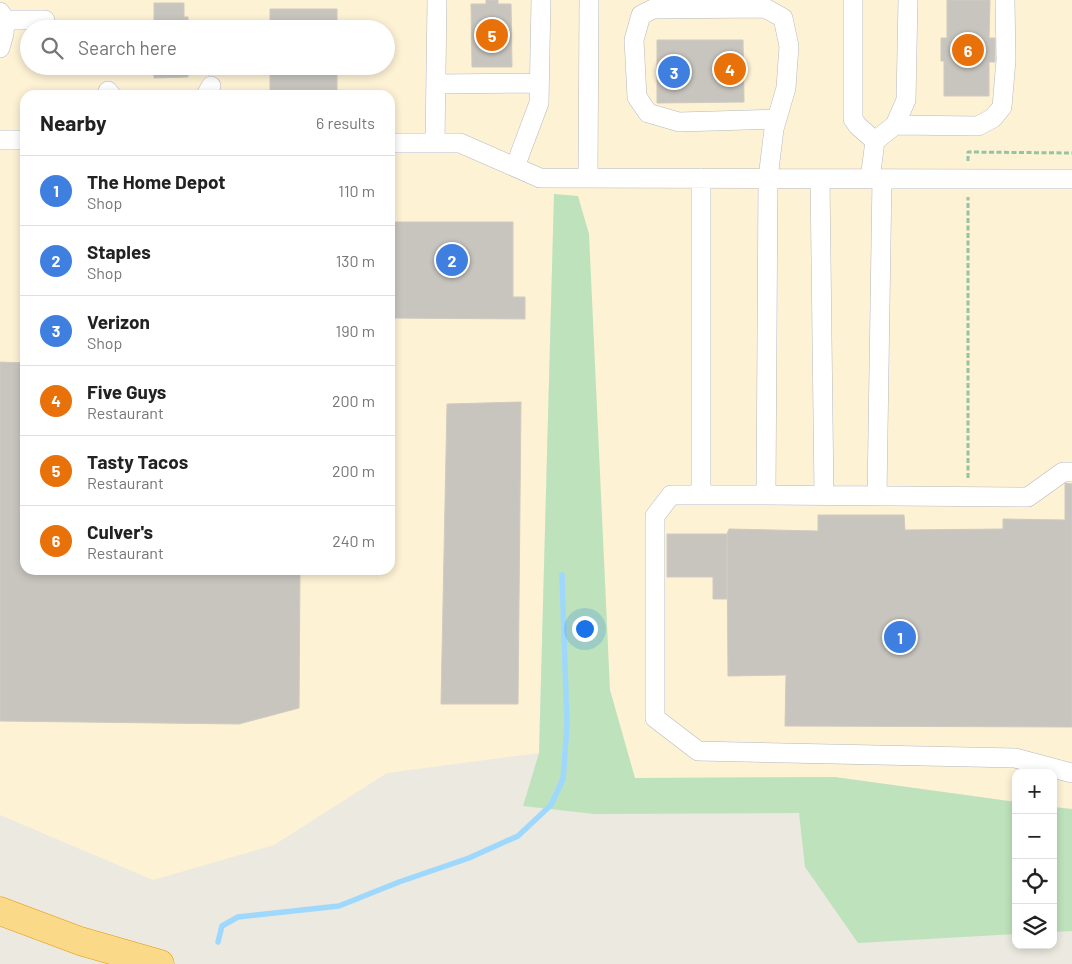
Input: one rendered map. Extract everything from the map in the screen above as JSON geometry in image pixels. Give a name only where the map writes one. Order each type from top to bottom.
[{"type":"highway","points":[[0,911],[80,941],[160,964]]},
{"type":"lane","points":[[435,143],[437,0]]},
{"type":"lane","points":[[515,167],[539,103],[541,0]]},
{"type":"lane","points":[[588,178],[589,0]]},
{"type":"lane","points":[[854,0],[853,119],[874,141],[876,179],[878,496]]},
{"type":"lane","points":[[874,141],[895,125],[906,100],[908,0]]},
{"type":"lane","points":[[895,125],[978,126],[993,118],[1002,106],[1006,60],[1005,0]]},
{"type":"lane","points":[[766,495],[768,178],[777,119],[786,88],[789,46],[783,18],[765,8],[653,9],[640,15],[634,40],[637,97],[648,113],[679,122],[777,119]]},
{"type":"lane","points":[[0,48],[4,34],[2,16],[45,20]]},
{"type":"lane","points":[[436,84],[539,83]]},
{"type":"lane","points":[[0,140],[20,140]]},
{"type":"lane","points":[[395,142],[460,143],[540,178],[1072,179]]},
{"type":"lane","points":[[701,178],[701,495]]},
{"type":"lane","points":[[820,179],[824,495]]},
{"type":"lane","points":[[1072,472],[1063,472],[1028,496],[671,495],[655,516],[655,718],[698,751],[1015,758],[1072,774]]},
{"type":"path","points":[[968,496],[968,152],[1072,153]]},
{"type":"shaded area","points":[[0,0],[1072,0],[1072,809],[1057,807],[1057,769],[1012,769],[1012,801],[834,777],[635,778],[610,690],[554,194],[539,753],[387,773],[274,845],[153,880],[0,815]]},
{"type":"green space","points":[[554,194],[578,196],[589,234],[610,690],[635,778],[835,777],[1012,801],[1012,934],[858,943],[805,867],[799,813],[594,814],[523,806],[539,753]]},
{"type":"green space","points":[[1057,807],[1072,809],[1072,931],[1057,932]]},
{"type":"building","points":[[486,0],[498,0],[498,4],[511,4],[512,67],[472,67],[471,4],[486,4]]},
{"type":"building","points":[[947,0],[990,0],[989,38],[995,38],[995,62],[989,62],[989,96],[944,96],[944,61],[941,61],[941,38],[947,38]]},
{"type":"building","points":[[154,3],[184,3],[184,17],[188,17],[188,20],[154,20]]},
{"type":"building","points":[[270,9],[337,9],[337,20],[270,20]]},
{"type":"building","points":[[657,40],[743,40],[744,102],[657,103]]},
{"type":"building","points":[[154,75],[188,75],[188,77],[154,78]]},
{"type":"building","points":[[270,75],[337,75],[337,90],[270,90]]},
{"type":"building","points":[[395,222],[513,222],[513,297],[525,297],[525,319],[395,318]]},
{"type":"building","points":[[0,362],[20,363],[20,575],[300,575],[299,708],[239,724],[0,721]]},
{"type":"building","points":[[521,402],[518,704],[441,704],[447,404]]},
{"type":"building","points":[[1065,483],[1072,484],[1072,727],[785,726],[786,675],[728,676],[727,534],[729,529],[818,531],[818,515],[904,515],[905,530],[1003,529],[1003,519],[1065,520]]},
{"type":"building","points":[[667,534],[727,534],[727,599],[713,599],[713,577],[667,577]]},
{"type":"waterway","points":[[218,942],[222,926],[238,917],[339,906],[399,882],[469,858],[518,836],[551,805],[563,779],[567,726],[562,575]]},
{"type":"place","name":"Tasty Tacos","points":[[492,35]]},
{"type":"place","name":"Culver's","points":[[968,50]]},
{"type":"place","name":"Five Guys","points":[[730,69]]},
{"type":"place","name":"Verizon","points":[[674,72]]},
{"type":"place","name":"Staples","points":[[452,260]]},
{"type":"place","name":"The Home Depot","points":[[900,637]]}]
